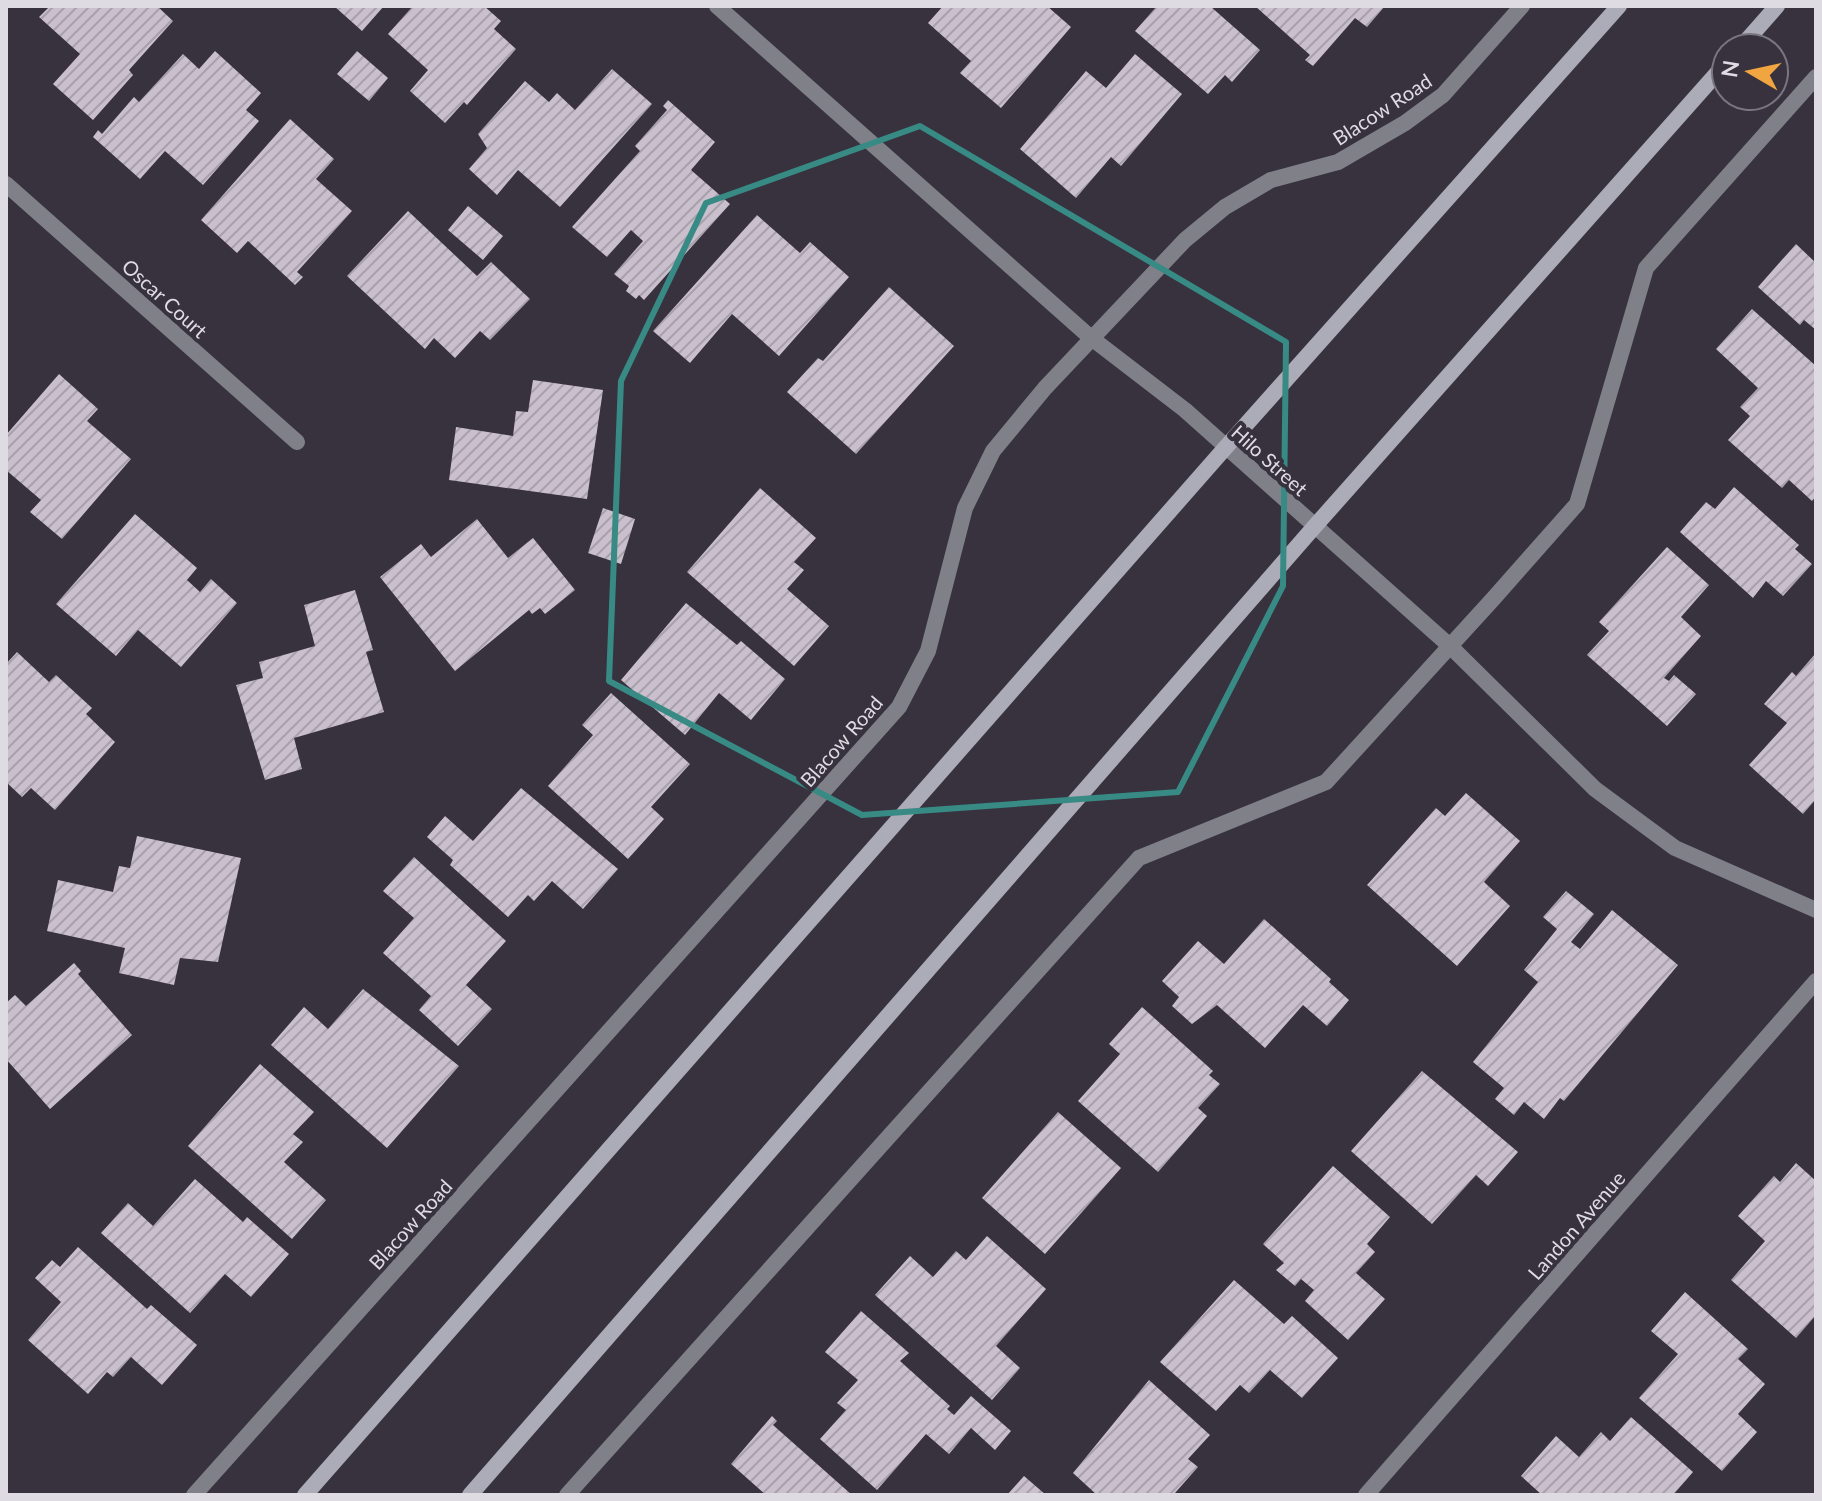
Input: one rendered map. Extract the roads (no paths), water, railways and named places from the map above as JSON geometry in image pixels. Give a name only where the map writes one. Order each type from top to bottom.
[{"type":"main road","points":[[305,1495],[1226,447],[1619,6]]},
{"type":"main road","points":[[1754,32],[1777,6]]},
{"type":"main road","points":[[470,1495],[1315,526],[1710,81]]},
{"type":"street","name":"Hilo Street","points":[[717,6],[1090,337],[1185,410],[1451,647],[1595,789],[1675,848],[1816,910]]},
{"type":"street","name":"Blacow Road","points":[[194,1495],[899,707],[928,651],[965,508],[993,451],[1090,337],[1185,240],[1225,207],[1271,180],[1338,162],[1405,123],[1443,95],[1522,6]]},
{"type":"street","points":[[567,1495],[1139,858],[1326,782],[1577,504],[1646,268],[1816,77]]},
{"type":"street","name":"Oscar Court","points":[[6,184],[297,442]]},
{"type":"street","name":"Landon Avenue","points":[[1366,1495],[1816,981]]}]
